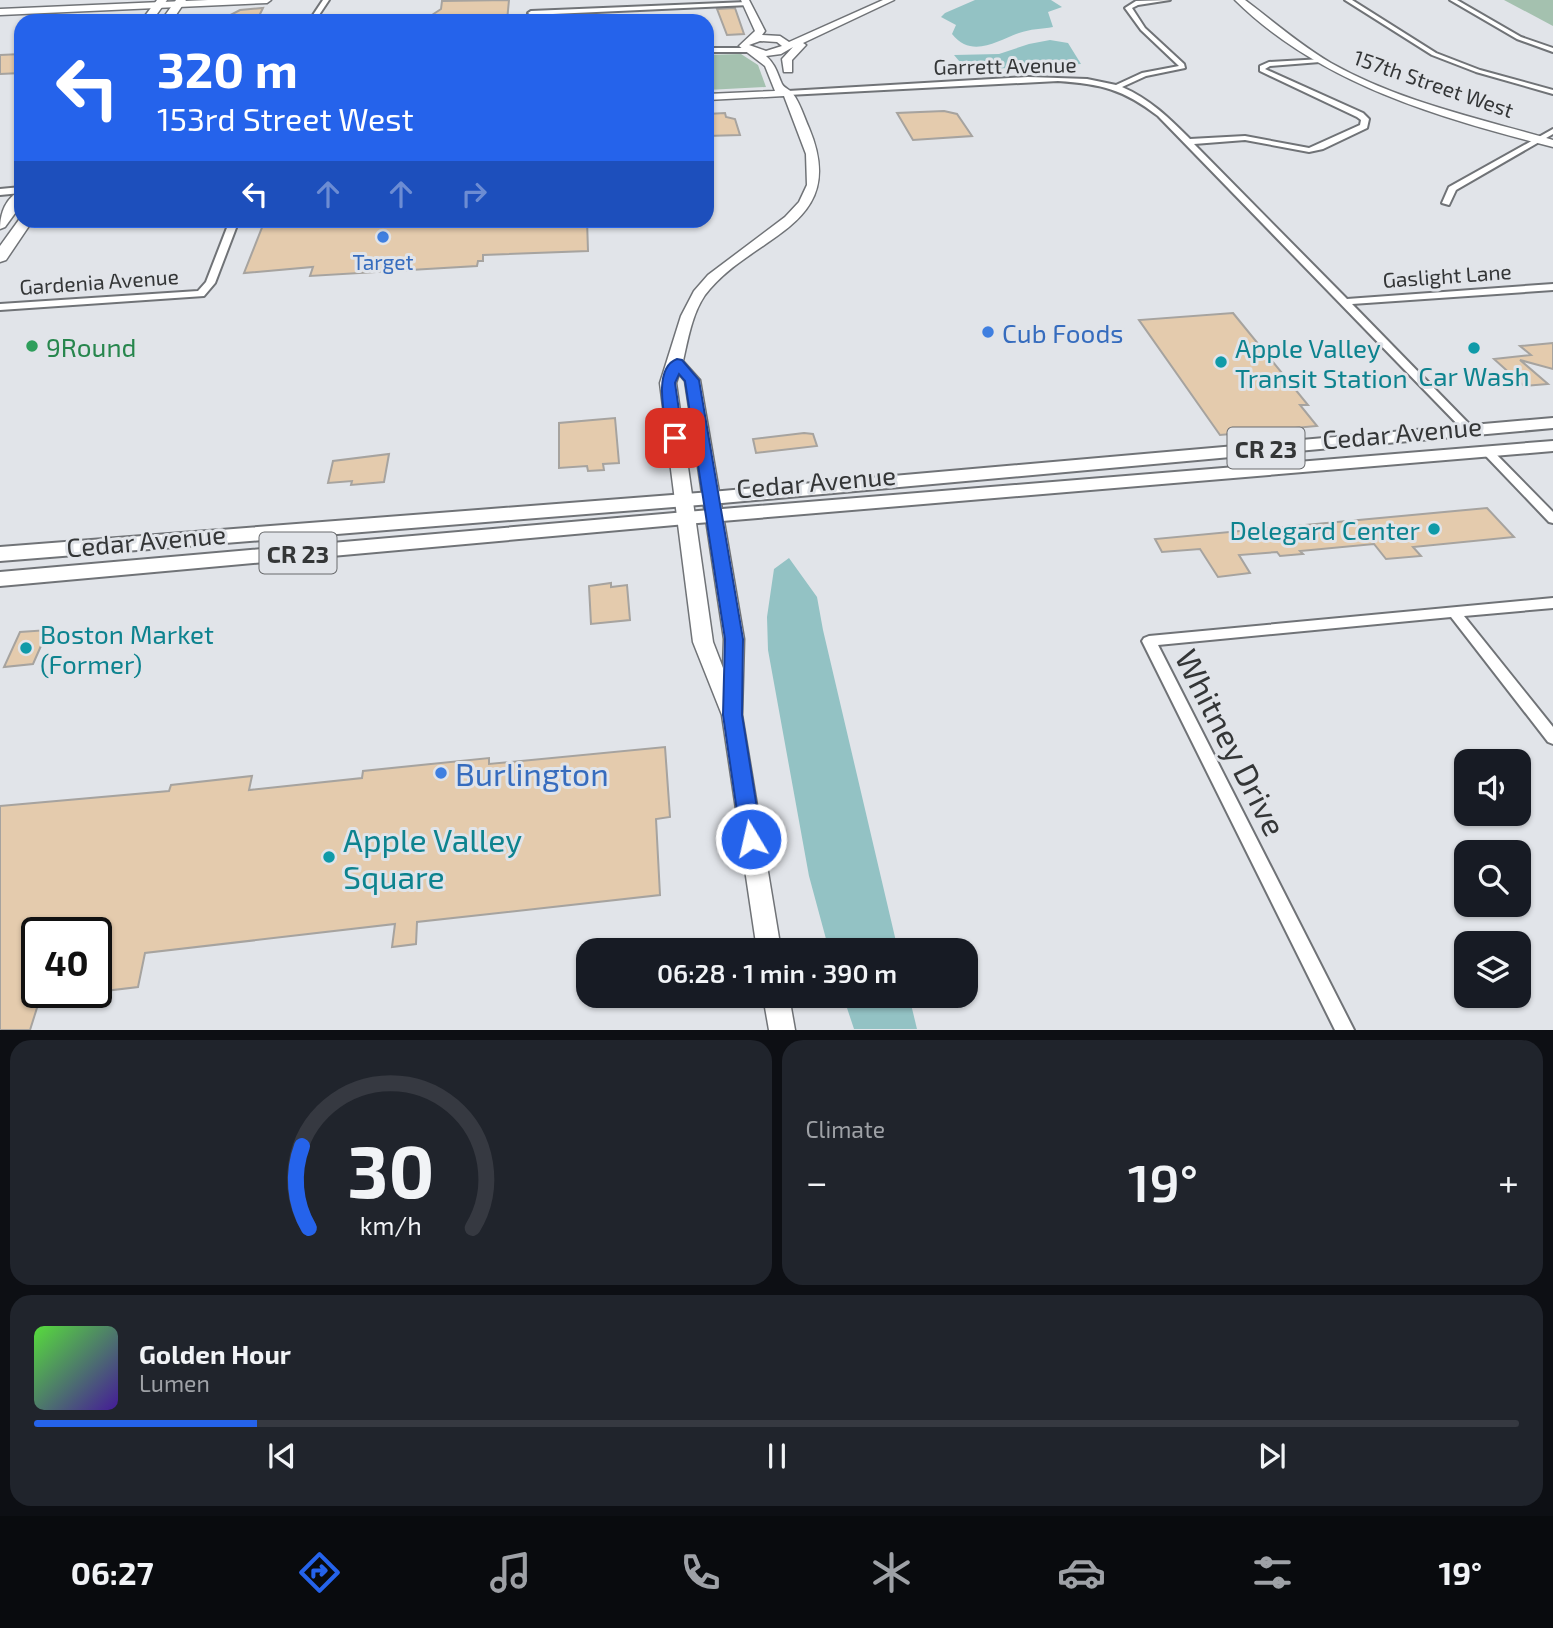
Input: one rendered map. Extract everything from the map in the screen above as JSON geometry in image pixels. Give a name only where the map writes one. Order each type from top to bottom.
[{"type":"highway","points":[[0,224],[14,203]]},
{"type":"highway","points":[[0,257],[20,228]]},
{"type":"main road","name":"Cedar Avenue","points":[[713,507],[1553,423]]},
{"type":"main road","points":[[1488,452],[1494,441],[1553,429]]},
{"type":"main road","points":[[1308,466],[1325,455],[1411,449],[1464,441],[1471,436],[1469,430]]},
{"type":"main road","name":"Cedar Avenue","points":[[0,554],[1308,466],[1553,446]]},
{"type":"main road","name":"Cedar Avenue","points":[[0,579],[685,509]]},
{"type":"street","points":[[0,6],[267,0]]},
{"type":"street","points":[[316,14],[322,10],[326,0]]},
{"type":"street","points":[[788,70],[778,58],[786,48],[890,0]]},
{"type":"street","points":[[1115,88],[1144,74],[1182,68],[1182,65],[1143,29],[1128,8],[1136,2],[1167,0]]},
{"type":"street","name":"157th Street West","points":[[1239,0],[1320,60],[1350,76],[1398,95],[1553,144]]},
{"type":"street","points":[[1348,0],[1434,54],[1478,71],[1553,92]]},
{"type":"street","points":[[1453,0],[1519,38],[1553,50]]},
{"type":"street","points":[[0,12],[156,2]]},
{"type":"street","points":[[574,14],[746,2],[760,32],[752,46]]},
{"type":"street","points":[[322,10],[325,14]]},
{"type":"street","points":[[788,93],[794,88],[787,59],[819,33]]},
{"type":"street","points":[[714,47],[752,46],[774,38],[785,41],[786,48]]},
{"type":"street","points":[[732,715],[703,642],[668,383],[677,363],[680,337],[687,315],[701,292],[728,264],[792,218],[812,185],[812,153],[788,93],[779,89],[770,65],[752,46]]},
{"type":"street","points":[[1187,142],[1245,138],[1309,149],[1320,148],[1364,126],[1365,119],[1360,115],[1262,70],[1262,67],[1269,64],[1320,60]]},
{"type":"street","name":"Garrett Avenue","points":[[714,97],[1049,79],[1081,81],[1115,88],[1149,103],[1469,430]]},
{"type":"street","points":[[1446,202],[1452,189],[1553,131]]},
{"type":"street","name":"Gardenia Avenue","points":[[0,307],[201,294],[209,283],[232,228]]},
{"type":"street","name":"Gaslight Lane","points":[[1344,302],[1553,287]]},
{"type":"street","points":[[677,363],[692,380],[734,639],[732,715],[767,938]]},
{"type":"street","points":[[1488,452],[1553,519]]},
{"type":"street","name":"Whitney Drive","points":[[1345,1030],[1149,642],[1553,603]]},
{"type":"street","points":[[1454,612],[1553,738]]},
{"type":"street","points":[[778,1008],[782,1030]]},
{"type":"green space","points":[[1504,0],[1553,0],[1553,26]]},
{"type":"green space","points":[[741,54],[758,65],[766,87],[714,90],[714,55]]},
{"type":"water","points":[[975,0],[1051,0],[1062,7],[1048,12],[1053,27],[1023,32],[976,47],[960,41],[952,34],[956,25],[941,17]]},
{"type":"water","points":[[1050,40],[1068,43],[1081,64],[970,70],[954,55],[999,54]]},
{"type":"water","points":[[789,558],[817,597],[895,938],[826,938],[809,876],[768,650],[767,617],[774,569]]},
{"type":"water","points":[[847,1008],[912,1008],[917,1029],[854,1029]]},
{"type":"building","points":[[509,0],[508,14],[434,14],[441,9],[442,1]]},
{"type":"building","points":[[263,8],[260,14],[232,14],[240,10]]},
{"type":"building","points":[[735,8],[744,34],[727,35],[717,9]]},
{"type":"building","points":[[14,54],[14,73],[0,74],[0,55]]},
{"type":"building","points":[[944,111],[957,114],[972,136],[913,140],[897,113]]},
{"type":"building","points":[[725,113],[726,117],[735,119],[740,135],[714,136],[714,114]]},
{"type":"building","name":"Target","points":[[262,228],[587,228],[588,251],[483,255],[483,261],[478,261],[477,266],[310,276],[313,267],[244,273]]},
{"type":"building","name":"Apple Valley Transit Station","points":[[1233,313],[1308,405],[1300,405],[1317,426],[1220,435],[1139,320]]},
{"type":"building","points":[[1553,343],[1553,369],[1520,360],[1548,384],[1524,386],[1494,359],[1531,355],[1520,346]]},
{"type":"building","points":[[615,418],[619,463],[603,464],[604,470],[588,471],[587,466],[559,468],[559,423]]},
{"type":"building","points":[[813,434],[817,446],[756,453],[753,439]]},
{"type":"building","points":[[389,454],[384,482],[351,485],[352,481],[328,483],[333,461]]},
{"type":"building","points":[[1487,508],[1514,537],[1413,547],[1421,556],[1386,559],[1374,544],[1300,551],[1303,554],[1280,556],[1277,552],[1239,555],[1250,573],[1218,577],[1200,549],[1162,552],[1155,539]]},
{"type":"building","points":[[611,583],[611,587],[627,585],[630,620],[591,624],[589,586]]},
{"type":"building","name":"Boston Market (Former)","points":[[48,630],[33,664],[4,667],[20,632]]},
{"type":"building","name":"Apple Valley Square","points":[[665,747],[670,817],[656,819],[660,895],[417,922],[416,944],[392,947],[395,924],[145,953],[138,987],[112,990],[112,917],[21,917],[21,1008],[37,1008],[30,1030],[0,1030],[0,806],[169,791],[171,785],[252,776],[249,790],[362,778],[363,771],[489,758],[489,764]]},
{"type":"place","name":"Target","points":[[383,237]]},
{"type":"place","name":"Cub Foods","points":[[988,332]]},
{"type":"place","name":"9Round","points":[[32,346]]},
{"type":"place","name":"Car Wash","points":[[1474,348]]},
{"type":"place","name":"Apple Valley Transit Station","points":[[1221,362]]},
{"type":"place","name":"Delegard Center","points":[[1434,529]]},
{"type":"place","name":"Boston Market (Former)","points":[[26,648]]},
{"type":"place","name":"Burlington","points":[[441,773]]},
{"type":"place","name":"Apple Valley Square","points":[[329,857]]},
{"type":"route","points":[[675,438],[668,383],[677,363],[692,380],[734,639],[732,715],[751,839]]}]
